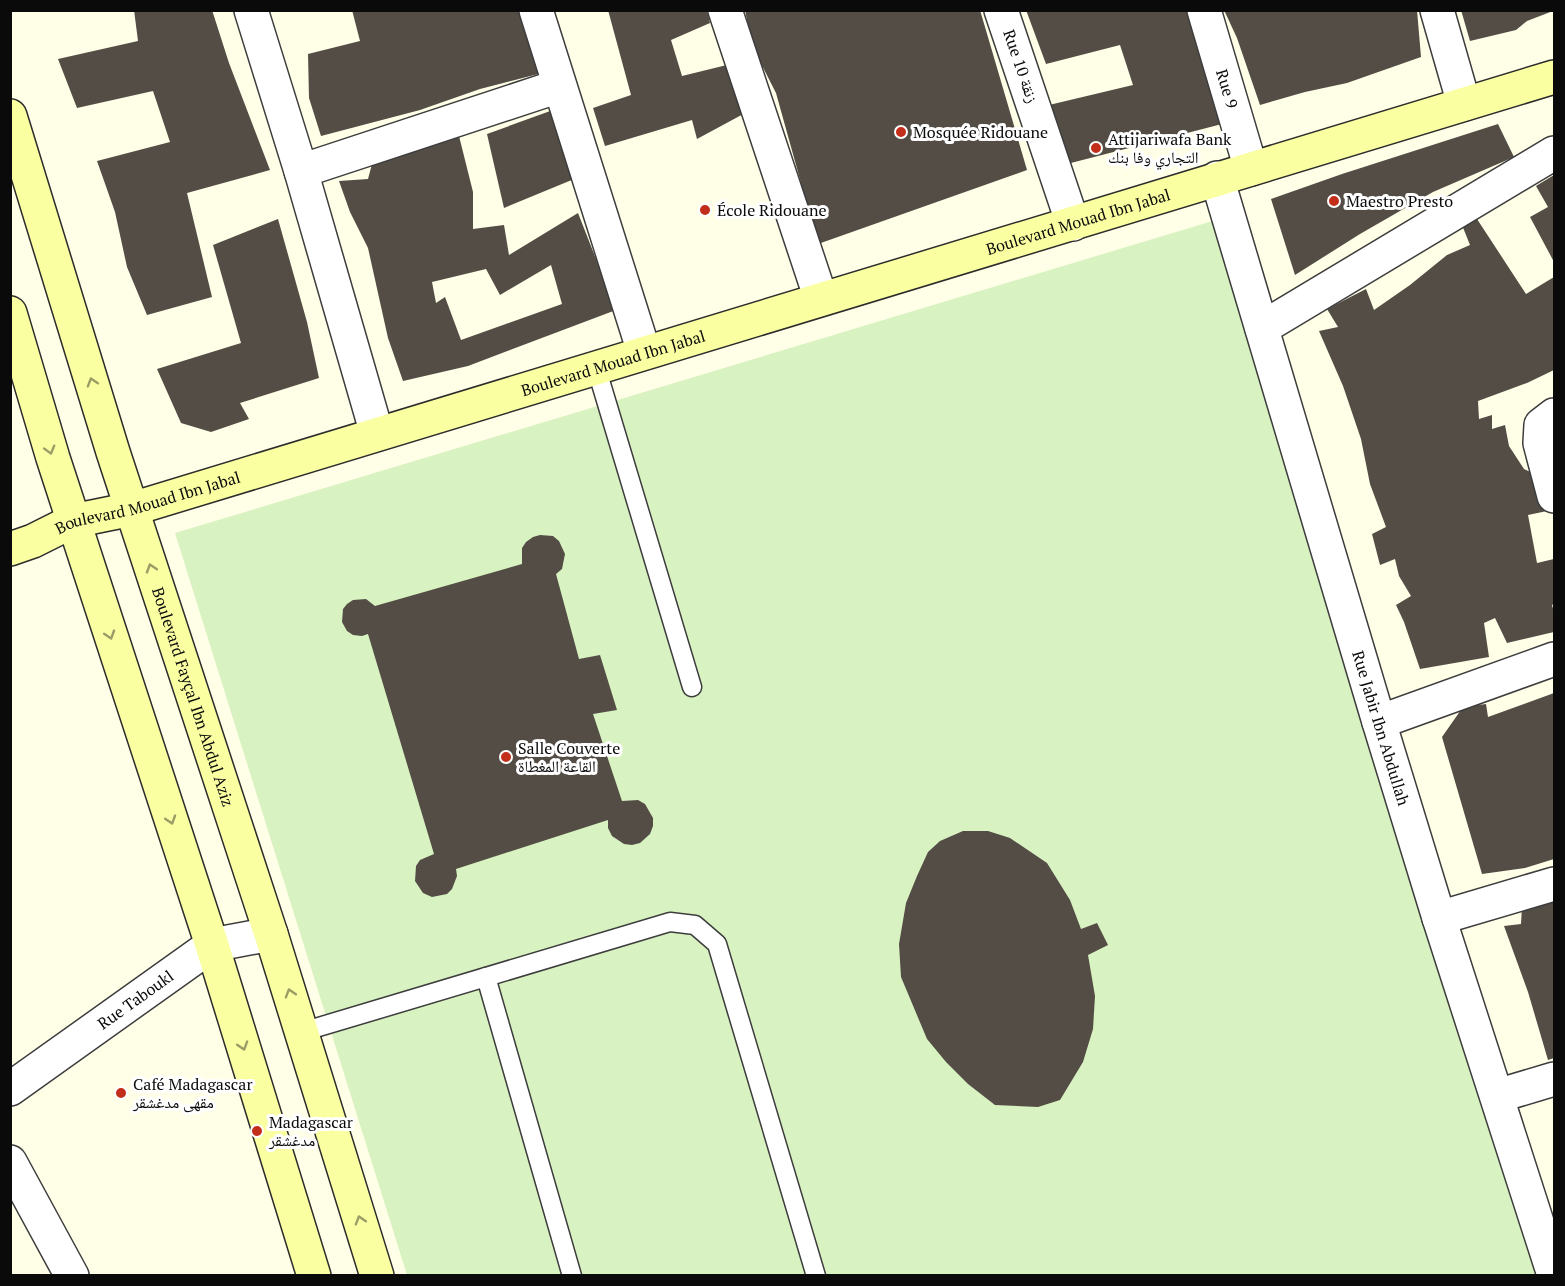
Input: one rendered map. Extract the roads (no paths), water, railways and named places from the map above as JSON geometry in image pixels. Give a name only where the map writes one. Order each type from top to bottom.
[{"type":"main road","name":"Boulevard Mouad Ibn Jabal","points":[[10,549],[33,541],[73,521],[132,509],[1554,77]]},
{"type":"main road","name":"Boulevard Fayçal Ibn Abdul Aziz","points":[[10,116],[132,509],[271,934],[377,1275]]},
{"type":"main road","points":[[10,313],[52,458],[212,945],[314,1275]]},
{"type":"street","points":[[536,10],[644,352]]},
{"type":"street","points":[[725,10],[821,299]]},
{"type":"street","name":"Rue 10 زنقة","points":[[1001,10],[1073,224]]},
{"type":"street","name":"Rue 9","points":[[1204,10],[1251,169]]},
{"type":"street","points":[[1437,10],[1464,104]]},
{"type":"street","points":[[253,11],[377,434]]},
{"type":"street","points":[[301,171],[559,86]]},
{"type":"street","points":[[1262,328],[1554,153]]},
{"type":"street","name":"Rue Jabir Ibn Abdullah","points":[[1217,178],[1379,722],[1554,1275]]},
{"type":"street","points":[[1554,415],[1541,425],[1540,443],[1554,496]]},
{"type":"street","points":[[1379,722],[1554,659]]},
{"type":"street","points":[[1440,918],[1554,884]]},
{"type":"street","name":"Rue Taboukl","points":[[12,1083],[212,945],[271,934]]},
{"type":"street","points":[[1497,1096],[1554,1079]]},
{"type":"street","points":[[10,1162],[72,1275]]},
{"type":"lane","points":[[596,367],[692,687]]},
{"type":"lane","points":[[302,1032],[670,922],[695,925],[717,944],[816,1275]]},
{"type":"lane","points":[[486,977],[572,1275]]},
{"type":"place","name":"Mosquée Ridouane","points":[[901,132]]},
{"type":"place","name":"Attijariwafa Bank التجاري وفا بنك","points":[[1096,148]]},
{"type":"place","name":"Maestro Presto","points":[[1334,201]]},
{"type":"place","name":"École Ridouane","points":[[705,210]]},
{"type":"place","name":"Salle Couverte القاعة المغطاة","points":[[506,757]]},
{"type":"place","name":"Café Madagascar مقهى مدغشقر","points":[[121,1093]]},
{"type":"place","name":"Madagascar مدغشقر","points":[[257,1131]]}]
